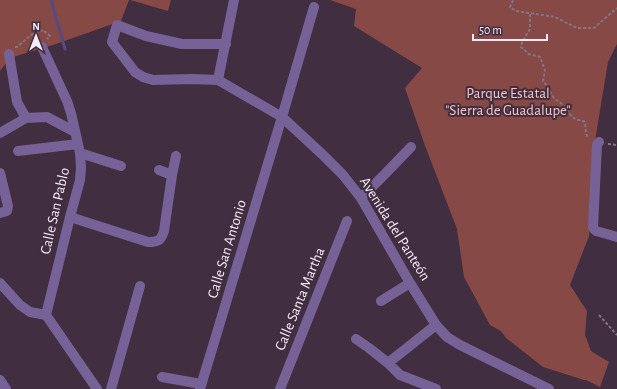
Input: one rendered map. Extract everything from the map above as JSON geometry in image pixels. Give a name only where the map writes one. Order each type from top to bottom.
[{"type":"street","points":[[218,80],[234,0]]},
{"type":"street","name":"Calle San Antonio","points":[[200,386],[314,7]]},
{"type":"street","name":"Avenida del Panteón","points":[[226,44],[182,44],[146,36],[117,25],[112,42],[135,72],[143,77],[153,80],[218,80],[282,117],[328,160],[361,198],[410,283],[436,325],[447,337],[460,346],[549,389]]},
{"type":"street","name":"Calle San Pablo","points":[[42,47],[71,113],[82,168],[46,316]]},
{"type":"street","points":[[10,51],[17,102],[26,118]]},
{"type":"street","points":[[0,133],[26,118],[47,117],[75,132]]},
{"type":"street","points":[[599,142],[593,226],[594,229],[617,237]]},
{"type":"street","points":[[361,198],[411,147]]},
{"type":"street","points":[[18,150],[79,149],[121,166]]},
{"type":"street","points":[[70,217],[148,242],[155,242],[161,238],[164,231],[176,156]]},
{"type":"street","points":[[159,170],[172,175]]},
{"type":"street","points":[[0,173],[8,206],[7,211],[0,213]]},
{"type":"street","name":"Calle Santa Martha","points":[[280,389],[347,221]]},
{"type":"street","points":[[0,283],[20,305],[30,312],[46,316],[97,389]]},
{"type":"street","points":[[381,302],[410,283]]},
{"type":"street","points":[[111,389],[140,286]]},
{"type":"street","points":[[388,363],[436,325]]},
{"type":"street","points":[[356,339],[388,363],[400,375],[436,389]]},
{"type":"street","points":[[162,377],[200,386]]},
{"type":"street","points":[[523,389],[528,379]]},
{"type":"street","points":[[0,380],[6,389]]},
{"type":"path","points":[[513,0],[510,7],[516,12],[555,17],[578,28],[594,28],[617,8]]},
{"type":"path","points":[[530,14],[530,29],[521,47],[529,54],[540,57],[546,70],[543,81],[552,95],[562,104],[570,115],[577,120],[584,121],[587,136],[592,140],[599,142]]},
{"type":"path","points":[[10,51],[31,35],[43,30],[50,36],[43,43],[42,47]]},
{"type":"path","points":[[599,315],[617,335]]},
{"type":"green space","points":[[0,0],[129,0],[121,21],[56,44],[10,58],[0,71]]},
{"type":"green space","points":[[130,0],[171,0],[168,11]]},
{"type":"green space","name":"Parque Estatal \"Sierra de Guadalupe\"","points":[[330,0],[617,0],[617,44],[608,62],[595,141],[589,236],[570,285],[587,311],[585,335],[591,351],[609,362],[600,387],[586,380],[543,367],[506,338],[501,331],[490,325],[464,277],[457,229],[424,143],[405,88],[422,68],[354,26],[356,9]]},
{"type":"waterway","points":[[51,0],[65,49]]}]
